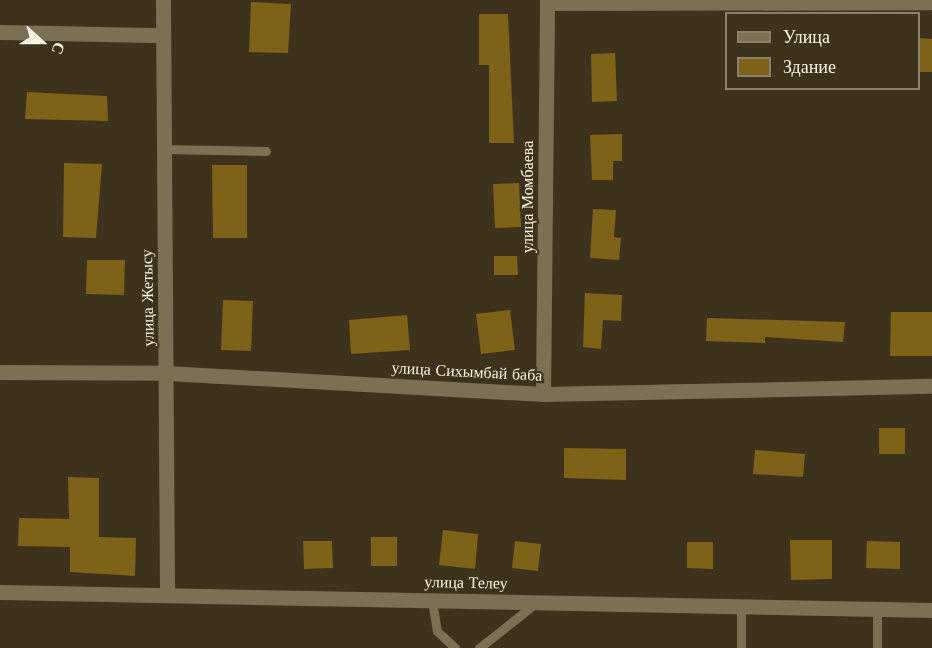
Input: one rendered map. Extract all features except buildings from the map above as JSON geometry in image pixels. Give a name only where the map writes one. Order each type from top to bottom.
[{"type":"street","name":"улица Жетысу","points":[[163,0],[161,149],[167,373],[167,595]]},
{"type":"street","points":[[547,1],[932,2]]},
{"type":"street","name":"улица Момбаева","points":[[543,394],[547,1]]},
{"type":"street","points":[[0,32],[163,35]]},
{"type":"street","name":"улица Сихымбай баба","points":[[0,372],[167,373],[543,394],[932,386]]},
{"type":"street","name":"улица Телеу","points":[[0,592],[932,610]]},
{"type":"lane","points":[[161,149],[267,151]]},
{"type":"lane","points":[[432,600],[437,632],[455,648]]},
{"type":"lane","points":[[479,648],[538,602]]},
{"type":"lane","points":[[741,606],[741,648]]},
{"type":"lane","points":[[877,609],[877,648]]}]
